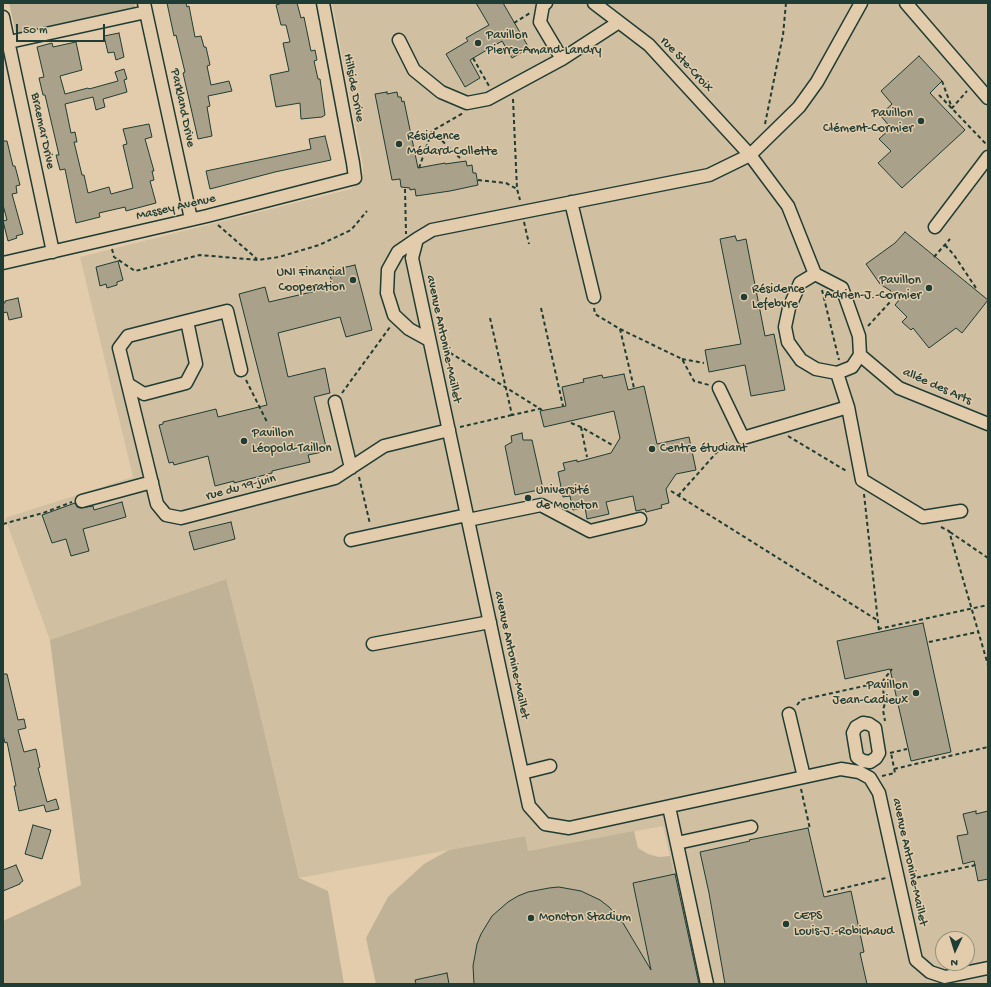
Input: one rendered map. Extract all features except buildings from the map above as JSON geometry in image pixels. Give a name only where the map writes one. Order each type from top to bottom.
[{"type":"street","name":"Hillside Drive","points":[[323,3],[355,178]]},
{"type":"street","points":[[546,3],[543,5],[540,22],[562,59]]},
{"type":"street","name":"rue Ste-Croix","points":[[594,3],[649,45],[750,155],[788,206],[817,274]]},
{"type":"street","points":[[429,340],[409,329],[394,315],[387,293],[388,270],[398,252],[432,230],[709,175],[750,155],[799,107],[817,82],[861,3]]},
{"type":"street","points":[[906,3],[988,98]]},
{"type":"street","points":[[9,42],[145,7]]},
{"type":"street","name":"Parkland Drive","points":[[145,7],[191,219]]},
{"type":"street","name":"Braemar Drive","points":[[3,17],[53,252]]},
{"type":"street","points":[[399,40],[414,70],[441,92],[467,103],[488,99],[494,96],[562,59],[619,22]]},
{"type":"street","points":[[935,227],[988,157]]},
{"type":"street","name":"Massey Avenue","points":[[3,263],[207,216],[355,178]]},
{"type":"street","points":[[570,202],[593,300]]},
{"type":"street","name":"avenue Antonine-Maillet","points":[[417,239],[412,258],[530,806],[545,824],[570,828],[841,769],[861,766],[879,793],[916,960],[930,972],[945,977],[988,968]]},
{"type":"street","points":[[817,274],[842,288],[859,336],[860,355],[852,367],[839,372],[816,369],[801,360],[788,342],[785,327],[789,308],[800,282],[817,274]]},
{"type":"street","points":[[128,384],[144,394],[186,383],[196,364],[187,321],[227,311],[241,370]]},
{"type":"street","name":"rue du 19-juin","points":[[187,321],[128,336],[119,348],[157,504],[166,515],[181,518],[335,478],[384,446],[449,430]]},
{"type":"street","name":"allée des Arts","points":[[860,355],[899,388],[988,424]]},
{"type":"street","points":[[839,372],[848,407],[862,480],[923,517],[961,511]]},
{"type":"street","points":[[719,388],[743,438],[848,407]]},
{"type":"street","points":[[335,402],[353,466]]},
{"type":"street","points":[[82,501],[152,482]]},
{"type":"street","points":[[351,540],[467,517],[542,505],[590,531],[640,519]]},
{"type":"street","points":[[373,644],[490,622]]},
{"type":"street","points":[[789,714],[802,778]]},
{"type":"street","points":[[863,723],[869,724],[875,728],[879,753],[877,756],[870,762],[861,766],[857,757],[853,732],[856,727],[863,723]]},
{"type":"street","points":[[522,773],[550,766]]},
{"type":"street","points":[[669,807],[707,984]]},
{"type":"street","points":[[677,843],[751,827]]},
{"type":"path","points":[[765,126],[783,35],[786,3]]},
{"type":"path","points":[[473,58],[494,96]]},
{"type":"path","points":[[942,81],[952,108]]},
{"type":"path","points":[[952,108],[974,83]]},
{"type":"path","points":[[512,86],[517,189],[529,244]]},
{"type":"path","points":[[939,95],[988,146]]},
{"type":"path","points":[[419,168],[432,131],[463,113]]},
{"type":"path","points":[[432,131],[460,158]]},
{"type":"path","points":[[478,180],[506,183],[517,189]]},
{"type":"path","points":[[405,190],[406,247]]},
{"type":"path","points":[[110,238],[114,257],[135,271],[200,255],[258,260],[279,257],[319,246],[351,230],[367,211]]},
{"type":"path","points":[[207,216],[258,260]]},
{"type":"path","points":[[934,257],[950,239]]},
{"type":"path","points":[[945,245],[954,255],[976,288]]},
{"type":"path","points":[[817,274],[839,372]]},
{"type":"path","points":[[593,300],[595,314],[620,329],[682,359],[704,363]]},
{"type":"path","points":[[859,336],[891,301]]},
{"type":"path","points":[[541,308],[562,406]]},
{"type":"path","points":[[335,402],[397,318]]},
{"type":"path","points":[[490,318],[512,415]]},
{"type":"path","points":[[620,329],[634,388]]},
{"type":"path","points":[[429,340],[540,410],[449,430]]},
{"type":"path","points":[[682,359],[694,381],[719,388]]},
{"type":"path","points":[[241,370],[268,424]]},
{"type":"path","points":[[571,423],[581,426],[614,446]]},
{"type":"path","points":[[581,426],[587,457]]},
{"type":"path","points":[[775,429],[862,480],[878,630],[988,605]]},
{"type":"path","points":[[678,496],[717,452],[743,438]]},
{"type":"path","points":[[353,466],[374,536]]},
{"type":"path","points":[[671,491],[877,620]]},
{"type":"path","points":[[3,524],[43,513],[77,500],[82,501]]},
{"type":"path","points":[[923,517],[949,531],[988,558]]},
{"type":"path","points":[[949,531],[988,664]]},
{"type":"path","points":[[929,642],[978,632]]},
{"type":"path","points":[[882,682],[892,669]]},
{"type":"path","points":[[894,769],[988,747]]},
{"type":"path","points":[[877,756],[907,749]]},
{"type":"path","points":[[802,778],[810,828]]},
{"type":"shaded area","points":[[9,3],[134,3],[135,7],[131,10],[19,35],[16,33]]},
{"type":"shaded area","name":"Université de Moncton","points":[[332,3],[988,3],[988,984],[699,984],[663,826],[528,851],[524,836],[299,878],[256,697],[225,579],[50,640],[5,518],[133,477],[80,257],[351,189],[363,178],[363,165]]},
{"type":"shaded area","points":[[226,579],[299,878],[328,891],[344,984],[3,984],[3,921],[81,885],[50,640]]},
{"type":"shaded area","name":"Moncton Stadium","points":[[634,831],[638,848],[648,854],[659,857],[670,856],[699,984],[376,984],[366,938],[388,897],[424,864],[449,850],[525,836],[528,851]]},
{"type":"place","name":"Pavillon Pierre-Amand-Landry","points":[[478,43]]},
{"type":"place","name":"Pavillon Clément-Cormier","points":[[921,121]]},
{"type":"place","name":"Résidence Médard-Collette","points":[[399,144]]},
{"type":"place","name":"UNI Financial Cooperation","points":[[353,280]]},
{"type":"place","name":"Pavillon Adrien-J.-Cormier","points":[[929,288]]},
{"type":"place","name":"Résidence Lefebvre","points":[[744,297]]},
{"type":"place","name":"Pavillon Léopold-Taillon","points":[[244,441]]},
{"type":"place","name":"Centre étudiant","points":[[652,449]]},
{"type":"place","name":"Université de Moncton","points":[[528,498]]},
{"type":"place","name":"Pavillon Jean-Cadieux","points":[[916,693]]},
{"type":"place","name":"Moncton Stadium","points":[[531,918]]},
{"type":"place","name":"CEPS Louis-J.-Robichaud","points":[[786,924]]}]
